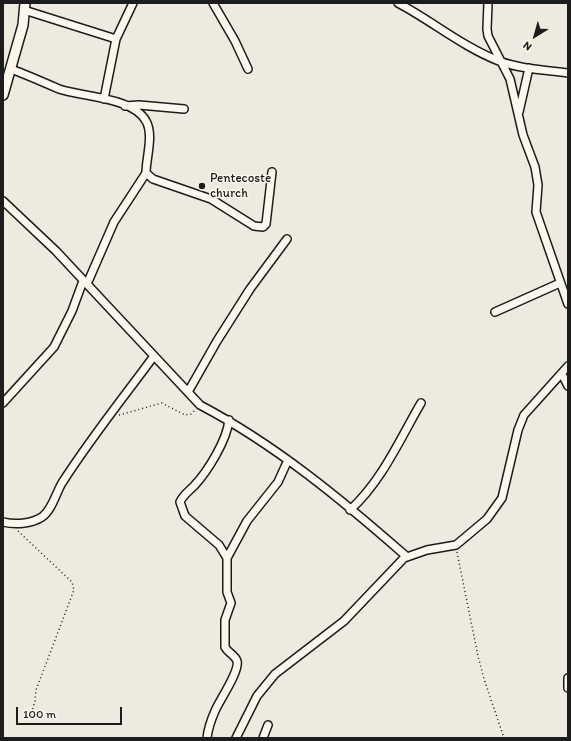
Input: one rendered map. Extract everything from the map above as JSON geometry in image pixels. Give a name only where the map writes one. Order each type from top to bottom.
[{"type":"street","points":[[104,99],[116,39],[133,3]]},
{"type":"street","points":[[212,3],[235,41],[248,69]]},
{"type":"street","points":[[398,3],[407,5],[472,48],[499,61],[529,68],[568,73]]},
{"type":"street","points":[[488,3],[487,30],[499,61],[510,79],[523,135],[535,167],[538,185],[536,212],[568,304]]},
{"type":"street","points":[[3,94],[23,25],[25,6],[116,39]]},
{"type":"street","points":[[518,115],[529,68]]},
{"type":"street","points":[[3,403],[54,346],[114,222],[146,173],[149,133],[146,121],[138,112],[104,99],[59,89],[11,69]]},
{"type":"street","points":[[125,106],[139,105],[184,109]]},
{"type":"street","points":[[146,173],[153,179],[211,199],[254,226],[263,227],[266,224],[272,172]]},
{"type":"street","points":[[3,201],[56,252],[200,405],[229,420],[288,460],[406,556]]},
{"type":"street","points":[[188,392],[217,341],[250,289],[287,239]]},
{"type":"street","points":[[495,312],[560,283]]},
{"type":"street","points":[[7,523],[25,523],[42,517],[49,508],[59,488],[77,459],[154,356]]},
{"type":"street","points":[[236,738],[253,702],[275,674],[344,621],[406,556],[427,550],[456,545],[480,527],[498,504],[504,492],[518,430],[524,415],[533,402],[562,374],[568,366]]},
{"type":"street","points":[[562,374],[568,386]]},
{"type":"street","points":[[350,510],[363,497],[377,478],[421,403]]},
{"type":"street","points":[[207,738],[214,712],[233,677],[238,664],[236,659],[225,647],[225,620],[231,603],[226,592],[227,558],[224,550],[216,542],[185,516],[180,502],[195,485],[222,446],[227,435],[229,420]]},
{"type":"street","points":[[227,558],[247,521],[278,482],[288,460]]},
{"type":"street","points":[[568,678],[568,688]]},
{"type":"street","points":[[263,738],[268,725]]},
{"type":"path","points":[[108,418],[162,403],[185,415],[191,414],[200,405]]},
{"type":"path","points":[[7,523],[72,582],[74,590],[36,690],[35,701],[30,717]]},
{"type":"path","points":[[456,545],[478,656],[484,679],[504,738]]},
{"type":"place","name":"Pentecoste church","points":[[202,186]]}]
